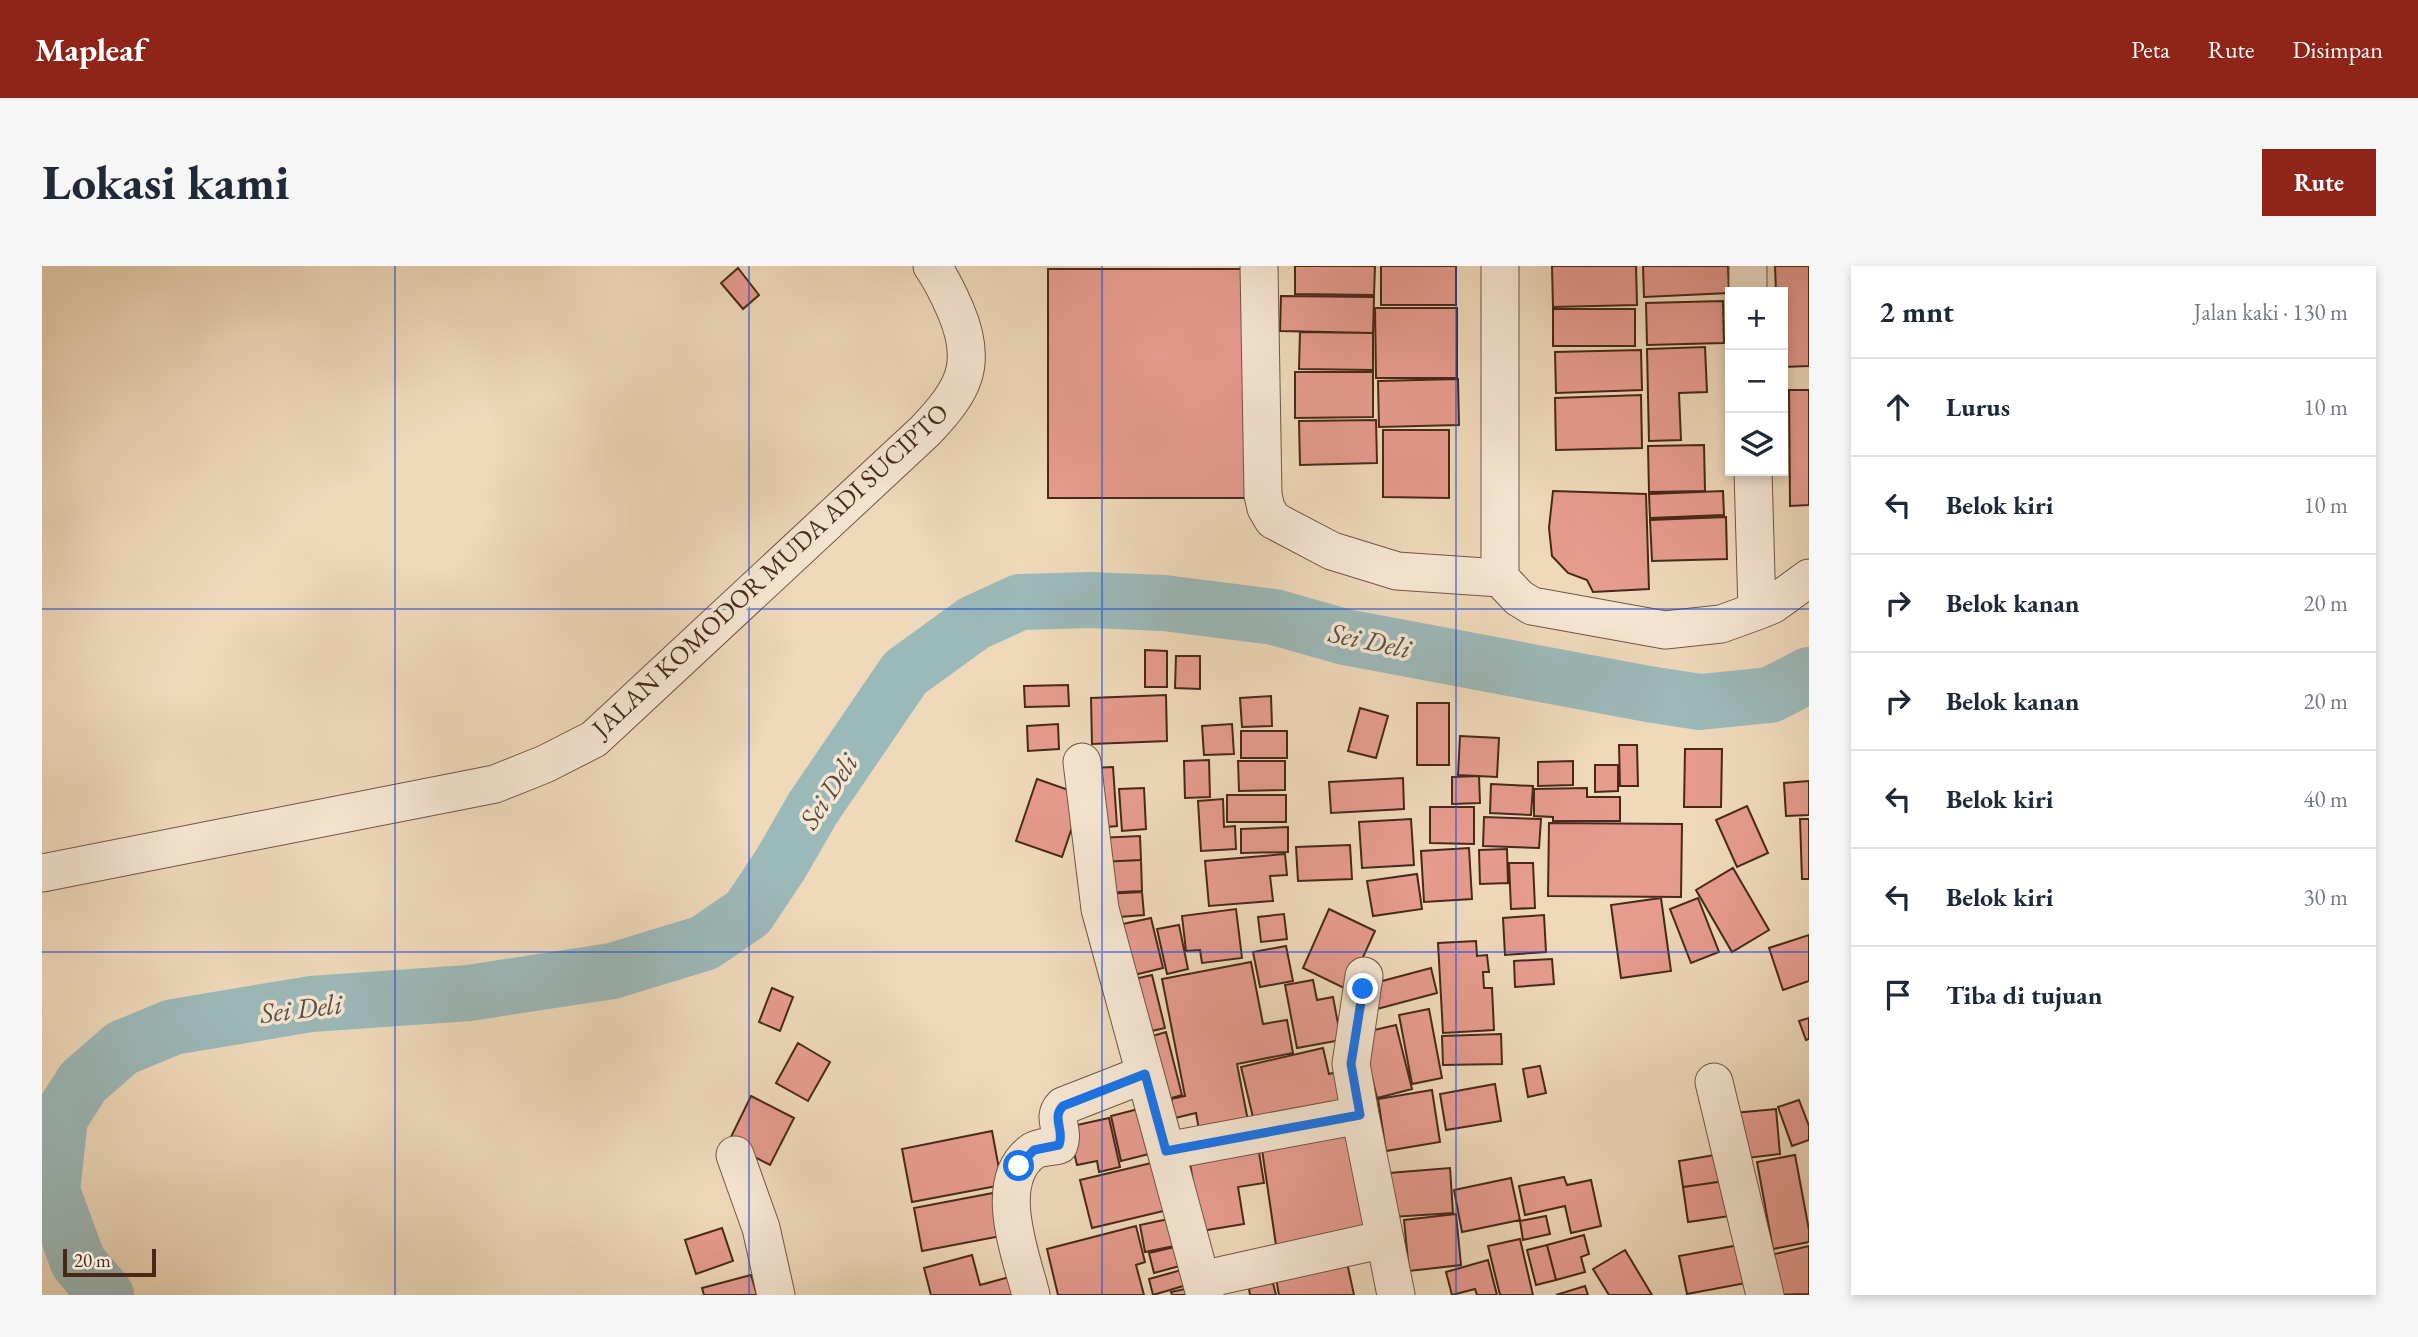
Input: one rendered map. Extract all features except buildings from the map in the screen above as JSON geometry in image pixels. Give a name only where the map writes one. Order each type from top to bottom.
[{"type":"street","name":"JALAN KOMODOR MUDA ADI SUCIPTO","points":[[42,873],[495,784],[545,764],[594,739],[948,407],[964,378],[967,358],[965,332],[943,280],[932,266]]},
{"type":"street","points":[[1259,266],[1263,495],[1273,520],[1332,551],[1397,571],[1500,578],[1519,598],[1532,606],[1665,630],[1721,624],[1772,605],[1809,578]]},
{"type":"street","points":[[1500,266],[1500,578]]},
{"type":"street","points":[[1748,266],[1748,287]]},
{"type":"street","points":[[1753,476],[1757,611]]},
{"type":"street","points":[[1082,762],[1100,909],[1203,1287],[1385,1239]]},
{"type":"street","points":[[1363,976],[1358,1030],[1351,1064],[1396,1295]]},
{"type":"street","points":[[1031,1295],[1012,1214],[1011,1185],[1019,1166],[1034,1150],[1059,1145],[1062,1136],[1057,1117],[1063,1106],[1145,1074]]},
{"type":"street","points":[[1714,1082],[1765,1295]]},
{"type":"street","points":[[1166,1151],[1360,1115]]},
{"type":"street","points":[[735,1155],[761,1228],[776,1295]]},
{"type":"waterway","name":"Sei Deli","points":[[106,1295],[78,1262],[52,1191],[60,1118],[83,1082],[122,1048],[173,1027],[311,1004],[469,993],[612,971],[704,943],[748,913],[813,808],[905,673],[974,623],[1020,602],[1090,600],[1164,603],[1274,617],[1345,637],[1700,702],[1770,695],[1809,675]]},
{"type":"route","points":[[1019,1166],[1034,1150],[1059,1145],[1062,1136],[1057,1117],[1063,1106],[1145,1074],[1166,1151],[1360,1115],[1351,1064],[1363,989]]}]
